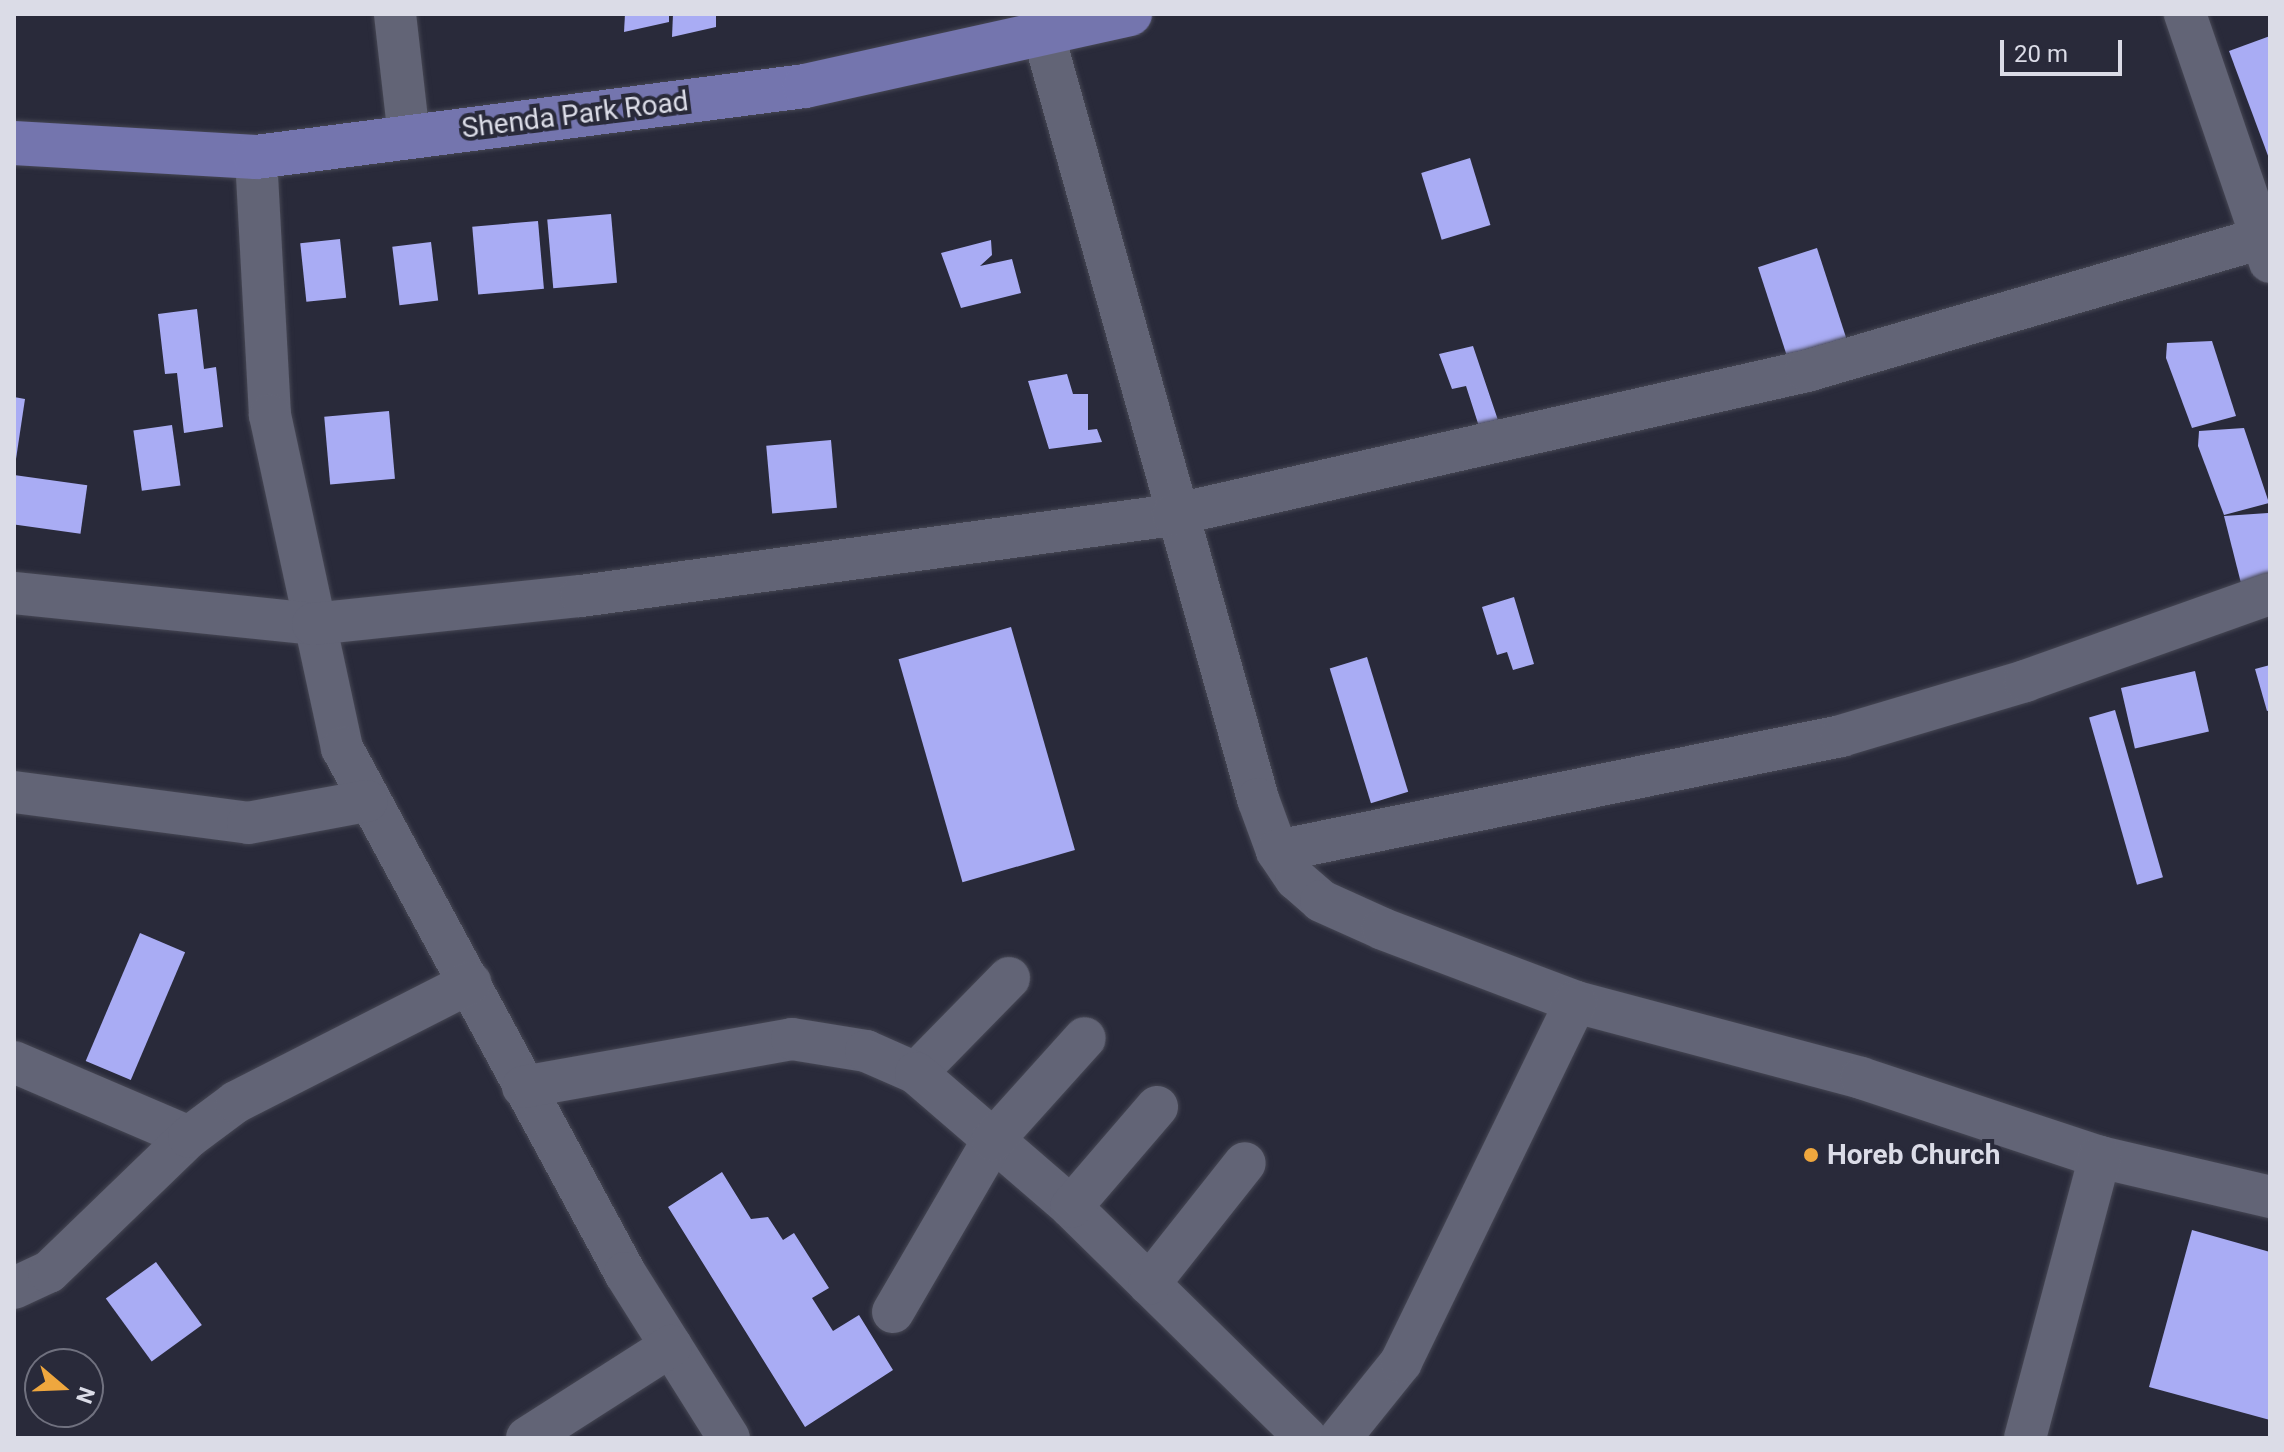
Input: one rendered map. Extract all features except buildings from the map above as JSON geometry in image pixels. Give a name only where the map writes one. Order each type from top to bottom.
[{"type":"main road","name":"Shenda Park Road","points":[[14,143],[256,157],[805,86],[1130,14]]},
{"type":"street","points":[[395,14],[409,137]]},
{"type":"street","points":[[14,593],[313,624],[581,596],[1173,515],[1807,371],[2268,245],[2185,14]]},
{"type":"street","points":[[1043,33],[1173,515],[1277,851],[1321,901],[1576,1002],[1861,1078],[2100,1157],[2270,1197]]},
{"type":"street","points":[[256,157],[270,415],[338,736],[367,801],[470,983],[523,1087],[671,1346],[729,1438]]},
{"type":"street","points":[[1277,851],[1841,736],[2025,681],[2270,594]]},
{"type":"street","points":[[14,792],[248,823],[367,801]]},
{"type":"street","points":[[916,1073],[1009,978]]},
{"type":"street","points":[[14,1288],[49,1272],[189,1137],[236,1102],[470,983]]},
{"type":"street","points":[[1340,1438],[1401,1362],[1576,1002]]},
{"type":"street","points":[[893,1312],[993,1140],[1085,1038]]},
{"type":"street","points":[[523,1087],[792,1039],[866,1051],[916,1073],[1071,1207],[1306,1438]]},
{"type":"street","points":[[14,1062],[189,1137]]},
{"type":"street","points":[[1071,1207],[1157,1107]]},
{"type":"street","points":[[2025,1438],[2100,1157]]},
{"type":"street","points":[[1149,1284],[1245,1163]]},
{"type":"street","points":[[527,1438],[671,1346]]},
{"type":"place","name":"Horeb Church","points":[[1811,1155]]}]
